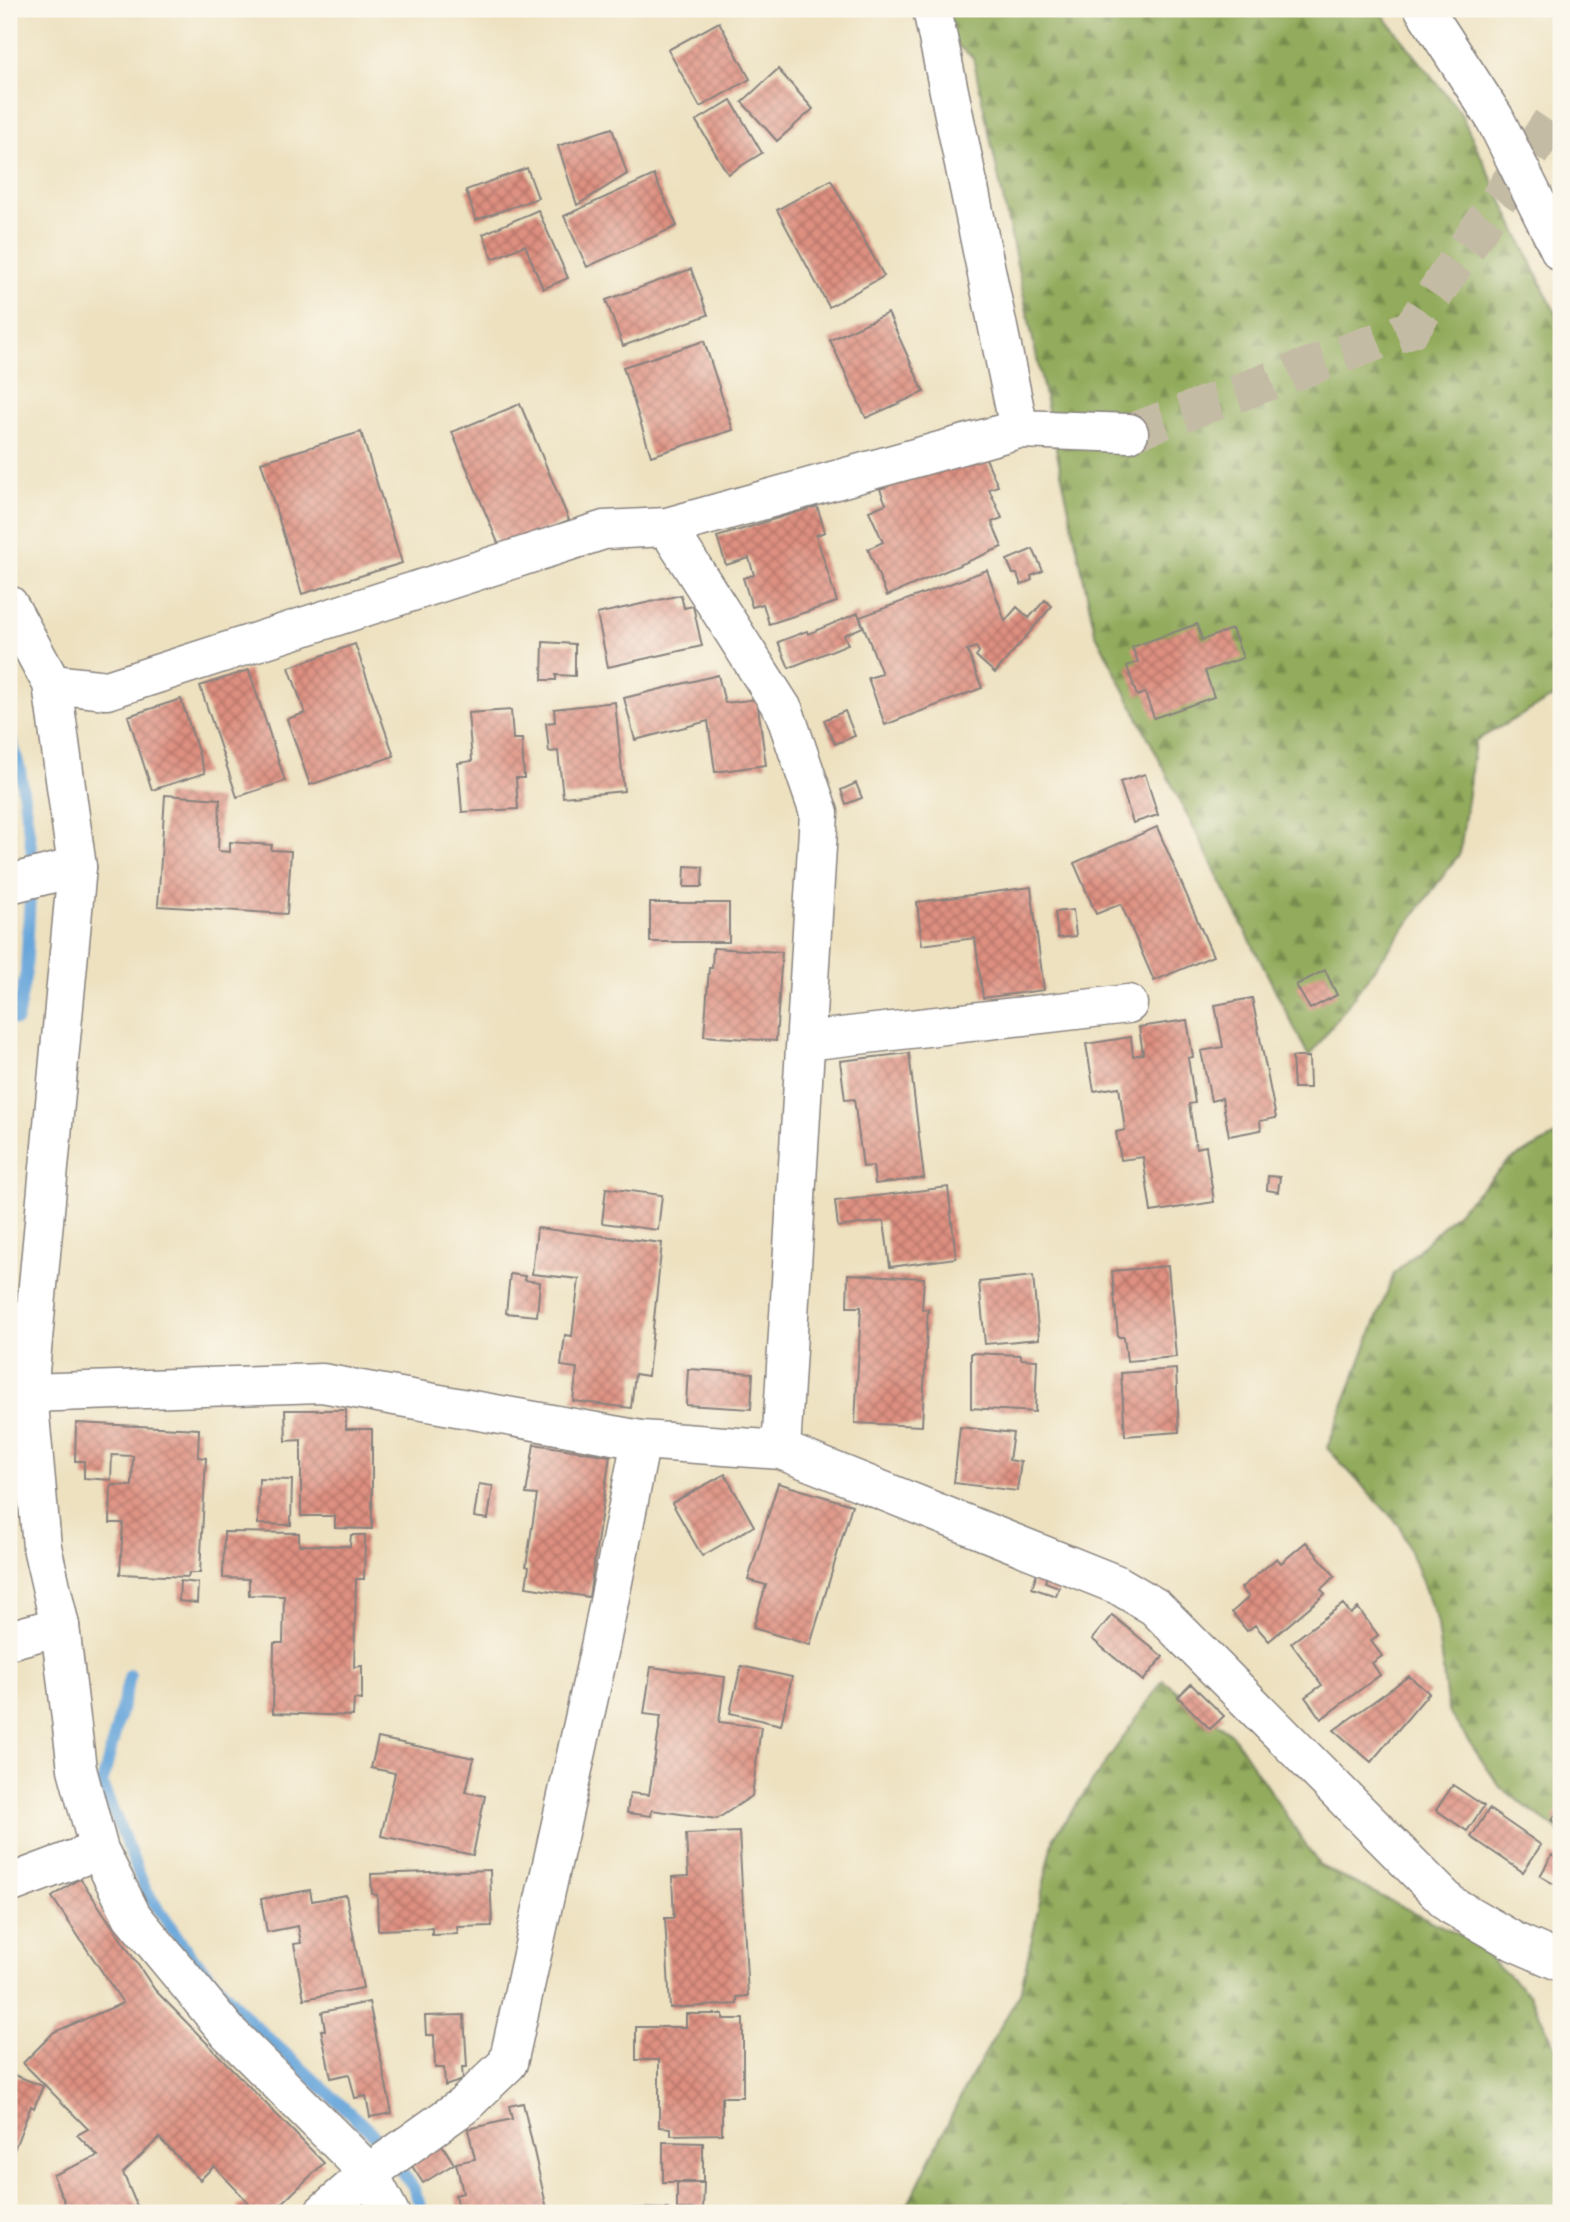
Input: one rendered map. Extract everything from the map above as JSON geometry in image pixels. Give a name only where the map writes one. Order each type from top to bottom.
[{"type":"main road","points":[[932,9],[1019,429]]},
{"type":"main road","points":[[1424,9],[1494,117],[1561,252]]},
{"type":"main road","points":[[52,684],[107,690],[604,530],[667,527],[1019,429],[1129,433]]},
{"type":"main road","points":[[667,527],[784,711],[819,813],[781,1450]]},
{"type":"main road","points":[[9,605],[52,684],[65,870],[28,1393],[42,1547],[60,1626],[76,1769],[99,1850],[132,1916],[228,2032],[385,2161],[390,2213]]},
{"type":"main road","points":[[9,884],[65,870]]},
{"type":"main road","points":[[806,1041],[1128,1004]]},
{"type":"main road","points":[[28,1393],[322,1383],[641,1440],[781,1450],[1118,1585],[1154,1607],[1451,1905],[1515,1942],[1561,1962]]},
{"type":"main road","points":[[323,2213],[385,2161],[463,2106],[508,2063],[600,1647],[641,1440]]},
{"type":"main road","points":[[9,1640],[60,1626]]},
{"type":"main road","points":[[9,1884],[99,1850]]},
{"type":"green space","points":[[904,9],[1378,9],[1460,112],[1561,325],[1561,693],[1475,741],[1460,853],[1309,1057],[1095,632],[973,57]]},
{"type":"green space","points":[[1561,1133],[1561,1833],[1500,1787],[1448,1711],[1436,1618],[1400,1526],[1327,1448],[1394,1274],[1509,1161]]},
{"type":"green space","points":[[1163,1680],[1233,1736],[1320,1866],[1468,1939],[1529,1994],[1561,2057],[1561,2213],[904,2213],[966,2086],[1020,1993],[1054,1837]]},
{"type":"building","points":[[719,22],[750,79],[700,107],[668,50]]},
{"type":"building","points":[[778,69],[813,109],[777,141],[742,102]]},
{"type":"building","points":[[731,100],[762,153],[728,174],[696,121]]},
{"type":"building","points":[[612,128],[627,174],[577,205],[558,146]]},
{"type":"building","points":[[527,168],[538,198],[476,220],[466,190]]},
{"type":"building","points":[[654,175],[677,226],[587,267],[564,216]]},
{"type":"building","points":[[831,180],[884,276],[829,307],[777,210]]},
{"type":"building","points":[[538,210],[568,278],[543,289],[525,245],[493,259],[483,234]]},
{"type":"building","points":[[691,269],[708,315],[623,346],[606,300]]},
{"type":"building","points":[[888,313],[924,392],[866,418],[830,340]]},
{"type":"building","points":[[704,341],[733,430],[651,456],[623,367]]},
{"type":"building","points":[[520,404],[569,520],[500,548],[452,432]]},
{"type":"building","points":[[361,432],[402,563],[302,594],[261,462]]},
{"type":"building","points":[[981,447],[998,486],[989,489],[1002,518],[992,522],[1002,547],[887,596],[868,549],[883,542],[869,511],[886,504],[880,489]]},
{"type":"building","points":[[817,506],[825,532],[816,535],[837,602],[769,624],[763,604],[752,607],[743,578],[754,575],[749,558],[726,565],[717,537]]},
{"type":"building","points":[[1033,549],[1043,571],[1031,576],[1032,580],[1021,585],[1007,560]]},
{"type":"building","points":[[987,570],[1005,621],[1017,607],[1029,618],[1045,600],[1052,606],[995,673],[976,656],[979,652],[976,647],[967,650],[982,688],[885,725],[868,678],[882,674],[860,617]]},
{"type":"building","points":[[681,595],[684,608],[693,606],[702,646],[608,667],[597,614]]},
{"type":"building","points":[[858,613],[863,627],[844,635],[848,644],[789,668],[778,642],[807,631],[808,634]]},
{"type":"building","points":[[1197,624],[1202,640],[1232,629],[1243,658],[1205,671],[1214,697],[1154,718],[1145,693],[1137,696],[1127,666],[1138,662],[1132,647]]},
{"type":"building","points":[[543,642],[575,644],[575,676],[556,675],[556,680],[542,680]]},
{"type":"building","points":[[355,644],[394,756],[310,785],[287,719],[305,713],[289,667]]},
{"type":"building","points":[[249,670],[285,781],[237,797],[200,686]]},
{"type":"building","points":[[718,675],[725,703],[757,699],[766,765],[715,772],[708,721],[635,740],[624,698]]},
{"type":"building","points":[[181,699],[205,773],[152,790],[128,716]]},
{"type":"building","points":[[615,702],[624,791],[563,797],[558,751],[549,752],[546,723],[555,722],[554,709]]},
{"type":"building","points":[[511,710],[513,739],[522,739],[524,778],[516,778],[518,809],[462,812],[458,763],[472,761],[468,713]]},
{"type":"building","points":[[845,711],[855,736],[835,744],[824,720]]},
{"type":"building","points":[[1145,774],[1158,815],[1133,823],[1120,782]]},
{"type":"building","points":[[856,783],[862,798],[846,804],[841,790]]},
{"type":"building","points":[[165,795],[220,799],[218,851],[230,852],[230,842],[272,845],[271,850],[291,851],[287,914],[158,906]]},
{"type":"building","points":[[1157,827],[1213,956],[1154,981],[1121,904],[1096,914],[1074,863]]},
{"type":"building","points":[[685,866],[703,867],[702,887],[684,887]]},
{"type":"building","points":[[1031,887],[1044,990],[983,998],[975,938],[922,945],[917,902]]},
{"type":"building","points":[[650,903],[729,903],[729,942],[650,942]]},
{"type":"building","points":[[1073,910],[1076,936],[1058,938],[1055,912]]},
{"type":"building","points":[[713,948],[782,952],[776,1041],[704,1036]]},
{"type":"building","points":[[1325,970],[1337,995],[1310,1009],[1296,985]]},
{"type":"building","points":[[1252,998],[1276,1118],[1260,1121],[1261,1130],[1229,1136],[1222,1098],[1211,1101],[1201,1051],[1223,1047],[1215,1005]]},
{"type":"building","points":[[1187,1020],[1193,1057],[1188,1058],[1195,1103],[1189,1104],[1196,1148],[1206,1146],[1214,1202],[1151,1212],[1143,1157],[1121,1160],[1116,1132],[1125,1130],[1119,1087],[1094,1091],[1086,1044],[1131,1037],[1133,1056],[1143,1054],[1139,1027]]},
{"type":"building","points":[[909,1053],[924,1178],[875,1184],[873,1166],[863,1167],[854,1099],[845,1100],[840,1061]]},
{"type":"building","points":[[1292,1057],[1309,1057],[1310,1088],[1294,1088]]},
{"type":"building","points":[[1268,1176],[1280,1177],[1278,1192],[1267,1190]]},
{"type":"building","points":[[948,1187],[956,1258],[890,1267],[884,1221],[838,1227],[835,1201]]},
{"type":"building","points":[[606,1188],[662,1195],[658,1230],[602,1223]]},
{"type":"building","points":[[537,1228],[662,1243],[648,1376],[635,1374],[631,1408],[573,1401],[577,1368],[561,1366],[565,1335],[572,1336],[579,1279],[532,1274]]},
{"type":"building","points":[[1168,1266],[1176,1357],[1127,1361],[1124,1337],[1118,1337],[1112,1271]]},
{"type":"building","points":[[510,1274],[525,1276],[524,1280],[540,1282],[537,1316],[506,1313]]},
{"type":"building","points":[[848,1274],[924,1278],[922,1310],[928,1309],[922,1426],[855,1423],[861,1307],[847,1307]]},
{"type":"building","points":[[1033,1276],[1039,1339],[985,1344],[979,1282]]},
{"type":"building","points":[[971,1353],[1021,1355],[1021,1359],[1037,1360],[1035,1412],[971,1408]]},
{"type":"building","points":[[688,1369],[753,1373],[751,1409],[686,1405]]},
{"type":"building","points":[[1176,1369],[1179,1432],[1125,1436],[1121,1373]]},
{"type":"building","points":[[285,1410],[346,1410],[346,1429],[372,1429],[372,1529],[335,1528],[335,1516],[301,1516],[301,1440],[286,1441]]},
{"type":"building","points":[[76,1423],[199,1429],[198,1457],[206,1458],[200,1573],[189,1573],[188,1577],[120,1574],[123,1523],[110,1523],[111,1485],[132,1486],[133,1456],[112,1455],[111,1480],[84,1478],[84,1461],[75,1461]]},
{"type":"building","points":[[960,1427],[1013,1433],[1009,1460],[1021,1462],[1017,1491],[954,1483]]},
{"type":"building","points":[[534,1444],[610,1456],[589,1597],[526,1587],[529,1567],[526,1566],[537,1495],[526,1494]]},
{"type":"building","points":[[725,1474],[754,1526],[702,1556],[672,1503]]},
{"type":"building","points":[[259,1479],[292,1480],[291,1525],[258,1524]]},
{"type":"building","points":[[778,1483],[852,1505],[810,1645],[753,1628],[766,1585],[748,1580]]},
{"type":"building","points":[[479,1484],[493,1486],[488,1519],[474,1517]]},
{"type":"building","points":[[224,1532],[299,1533],[299,1545],[350,1546],[351,1535],[365,1535],[364,1579],[356,1579],[354,1667],[362,1666],[362,1700],[354,1699],[353,1716],[273,1713],[274,1643],[283,1643],[284,1596],[249,1595],[249,1579],[223,1578]]},
{"type":"building","points":[[1306,1542],[1335,1576],[1321,1589],[1325,1594],[1269,1641],[1255,1625],[1247,1631],[1232,1612],[1249,1597],[1241,1588],[1277,1558],[1281,1563]]},
{"type":"building","points":[[1038,1569],[1048,1573],[1045,1582],[1059,1587],[1056,1596],[1032,1588]]},
{"type":"building","points":[[180,1581],[198,1583],[197,1603],[179,1601]]},
{"type":"building","points":[[1343,1604],[1351,1614],[1358,1608],[1378,1635],[1371,1641],[1382,1656],[1372,1663],[1380,1675],[1321,1719],[1305,1697],[1322,1685],[1291,1643]]},
{"type":"building","points":[[1112,1615],[1163,1657],[1143,1681],[1092,1639]]},
{"type":"building","points":[[741,1666],[792,1677],[781,1725],[730,1713]]},
{"type":"building","points":[[651,1667],[725,1677],[719,1722],[761,1727],[752,1796],[717,1819],[652,1810],[651,1816],[627,1813],[630,1793],[649,1795],[661,1716],[644,1714]]},
{"type":"building","points":[[1409,1676],[1429,1693],[1371,1762],[1334,1730]]},
{"type":"building","points":[[1191,1684],[1224,1716],[1210,1729],[1178,1697]]},
{"type":"building","points":[[378,1738],[474,1758],[466,1792],[485,1796],[473,1855],[381,1836],[395,1773],[371,1768]]},
{"type":"building","points":[[1453,1785],[1484,1806],[1467,1831],[1436,1810]]},
{"type":"building","points":[[1561,1806],[1561,1827],[1552,1820]]},
{"type":"building","points":[[1489,1809],[1541,1845],[1523,1872],[1471,1837]]},
{"type":"building","points":[[739,1832],[748,1996],[737,1997],[737,2004],[670,2008],[665,1918],[674,1918],[672,1877],[688,1876],[686,1834]]},
{"type":"building","points":[[1552,1855],[1561,1860],[1561,1888],[1540,1876]]},
{"type":"building","points":[[490,1870],[492,1926],[457,1927],[458,1934],[432,1935],[432,1928],[378,1930],[377,1895],[372,1894],[371,1874]]},
{"type":"building","points":[[80,1878],[155,1990],[324,2163],[272,2213],[240,2213],[237,2206],[248,2202],[214,2166],[200,2180],[159,2138],[123,2173],[140,2213],[69,2213],[53,2175],[98,2156],[77,2135],[88,2129],[23,2063],[54,2032],[123,2003],[52,1897]]},
{"type":"building","points":[[310,1890],[312,1901],[346,1895],[363,1988],[304,1999],[294,1944],[301,1943],[298,1926],[267,1932],[261,1899]]},
{"type":"building","points":[[369,2002],[392,2113],[370,2117],[366,2096],[355,2098],[349,2074],[331,2078],[321,2030],[325,2030],[322,2012]]},
{"type":"building","points":[[686,2014],[723,2014],[723,2019],[743,2019],[743,2097],[722,2097],[722,2134],[671,2135],[671,2128],[659,2127],[659,2060],[636,2060],[636,2027],[686,2027]]},
{"type":"building","points":[[464,2015],[467,2067],[462,2067],[463,2080],[445,2086],[444,2068],[435,2068],[434,2035],[426,2035],[425,2016]]},
{"type":"building","points":[[9,2073],[43,2086],[34,2108],[31,2106],[9,2163]]},
{"type":"building","points":[[523,2103],[548,2213],[459,2213],[455,2195],[463,2193],[456,2163],[475,2159],[468,2129],[512,2119],[509,2106]]},
{"type":"building","points":[[663,2142],[703,2143],[703,2182],[663,2182]]},
{"type":"building","points":[[441,2143],[454,2164],[423,2183],[410,2163]]},
{"type":"building","points":[[677,2183],[704,2183],[703,2209],[677,2209]]},
{"type":"building","points":[[634,2208],[668,2209],[667,2213],[633,2213]]},
{"type":"waterway","points":[[9,731],[20,770],[32,854],[26,972],[17,1020]]},
{"type":"waterway","points":[[130,1675],[102,1784],[146,1891],[188,1952],[252,2023],[374,2135],[413,2187],[423,2213]]},
{"type":"tunnel","points":[[1129,433],[1411,329],[1561,107]]}]
